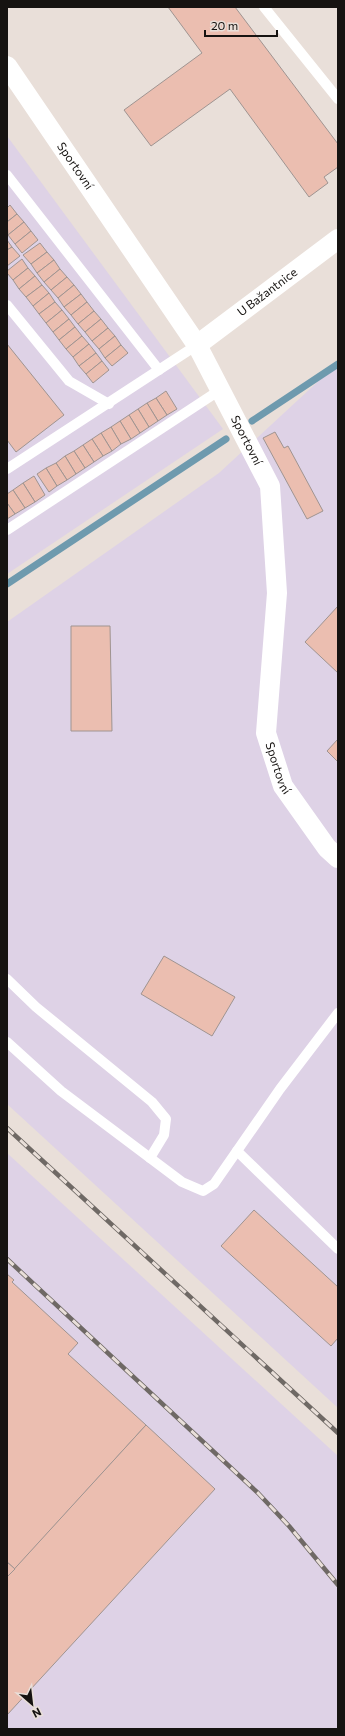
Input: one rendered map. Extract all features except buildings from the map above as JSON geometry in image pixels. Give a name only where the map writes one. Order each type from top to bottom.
[{"type":"street","name":"Sportovní","points":[[7,66],[197,345],[270,486],[277,593],[266,733],[283,786],[327,848],[338,858]]},
{"type":"street","name":"U Bažantnice","points":[[197,345],[338,239]]},
{"type":"lane","points":[[264,7],[338,99]]},
{"type":"lane","points":[[7,175],[159,370]]},
{"type":"lane","points":[[7,305],[69,381],[109,404]]},
{"type":"lane","points":[[7,469],[109,404],[197,345]]},
{"type":"lane","points":[[7,530],[220,390]]},
{"type":"lane","points":[[7,979],[36,1007],[152,1102],[166,1119],[164,1135],[150,1158]]},
{"type":"lane","points":[[7,1042],[61,1091],[182,1182],[203,1191],[214,1184],[312,1046],[338,1012]]},
{"type":"lane","points":[[237,1151],[338,1249]]},
{"type":"shaded area","points":[[7,136],[223,429],[7,574]]},
{"type":"shaded area","points":[[338,363],[338,1408],[7,1104],[7,622],[219,473]]},
{"type":"shaded area","points":[[7,1153],[338,1456],[338,1729],[7,1729]]},
{"type":"waterway","points":[[252,421],[338,364]]},
{"type":"waterway","points":[[7,584],[226,439]]},
{"type":"railway","points":[[7,1128],[338,1433]]},
{"type":"railway","points":[[7,1259],[258,1493],[289,1526],[338,1585]]}]
